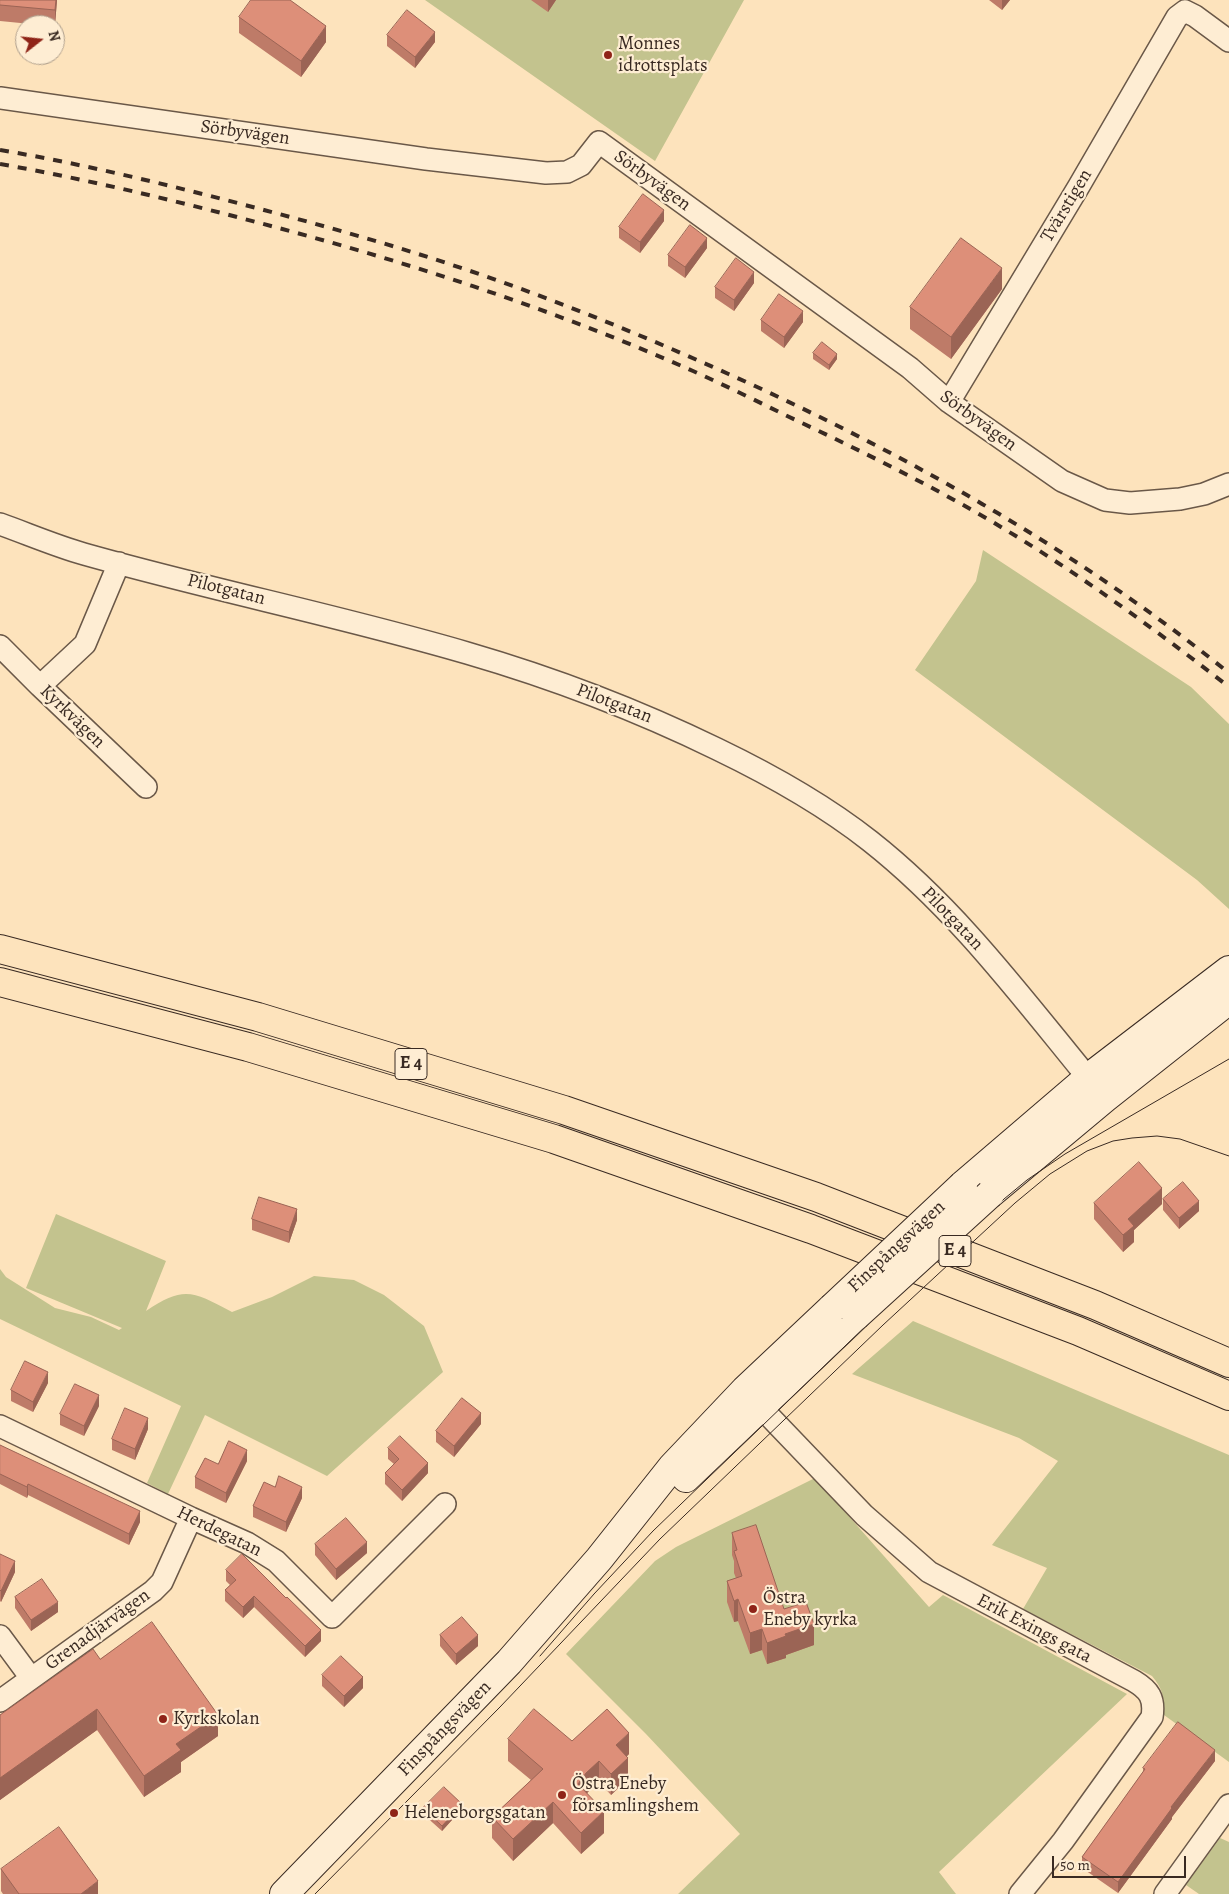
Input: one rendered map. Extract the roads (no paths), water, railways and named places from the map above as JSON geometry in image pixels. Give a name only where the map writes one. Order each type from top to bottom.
[{"type":"highway","name":"E 4","points":[[0,949],[258,1017],[564,1110],[816,1197],[1095,1305],[1229,1363]]},
{"type":"highway","name":"E 4","points":[[0,982],[248,1047],[554,1139],[830,1236],[1078,1330],[1229,1396]]},
{"type":"main road","name":"Finspångsvägen","points":[[844,1312],[990,1194],[1096,1088],[1229,970]]},
{"type":"main road","name":"Finspångsvägen","points":[[284,1894],[509,1662],[599,1559],[753,1398],[844,1312],[963,1185],[1096,1088],[1229,1000]]},
{"type":"street","name":"Tvärstigen","points":[[949,402],[1079,186],[1177,17],[1185,11],[1195,16],[1229,41]]},
{"type":"street","name":"Sörbyvägen","points":[[0,98],[426,159],[546,173],[567,172],[581,165],[599,142],[910,368],[949,402],[1062,481],[1106,500],[1130,503],[1180,499],[1204,494],[1229,484]]},
{"type":"street","name":"Pilotgatan","points":[[0,524],[82,553],[477,656],[605,700],[662,723],[749,765],[834,815],[871,842],[908,874],[963,926],[1096,1088]]},
{"type":"street","points":[[40,686],[85,644],[119,563]]},
{"type":"street","name":"Kyrkvägen","points":[[0,646],[146,787]]},
{"type":"street","name":"Erik Exings gata","points":[[753,1398],[864,1515],[929,1572],[1134,1681],[1145,1688],[1150,1694],[1153,1709],[1152,1717],[1063,1841],[1032,1890]]},
{"type":"street","name":"Herdegatan","points":[[0,1426],[247,1543],[276,1561],[332,1617],[445,1504]]},
{"type":"street","name":"Grenadjärvägen","points":[[0,1701],[153,1591],[162,1582],[191,1518]]},
{"type":"street","points":[[0,1636],[31,1678]]},
{"type":"street","points":[[1165,1894],[1229,1805]]},
{"type":"tram line","points":[[540,1656],[594,1594],[653,1531],[871,1321],[1004,1199],[1027,1180],[1065,1154],[1229,1059]]},
{"type":"tram line","points":[[315,1894],[500,1707],[660,1539],[883,1325],[1015,1203],[1050,1174],[1087,1151],[1113,1141],[1132,1138],[1157,1136],[1180,1139],[1229,1156]]},
{"type":"railway","points":[[0,150],[67,162],[166,185],[371,240],[515,287],[676,351],[818,416],[941,480],[1060,551],[1174,630],[1229,673]]},
{"type":"railway","points":[[0,164],[136,192],[237,217],[378,256],[485,290],[642,349],[693,371],[833,438],[972,510],[1104,594],[1229,687]]},
{"type":"place","name":"Monnes idrottsplats","points":[[608,55]]},
{"type":"place","name":"Östra Eneby kyrka","points":[[753,1609]]},
{"type":"place","name":"Kyrkskolan","points":[[163,1719]]},
{"type":"place","name":"Östra Eneby församlingshem","points":[[562,1795]]},
{"type":"place","name":"Heleneborgsgatan","points":[[394,1813]]}]
